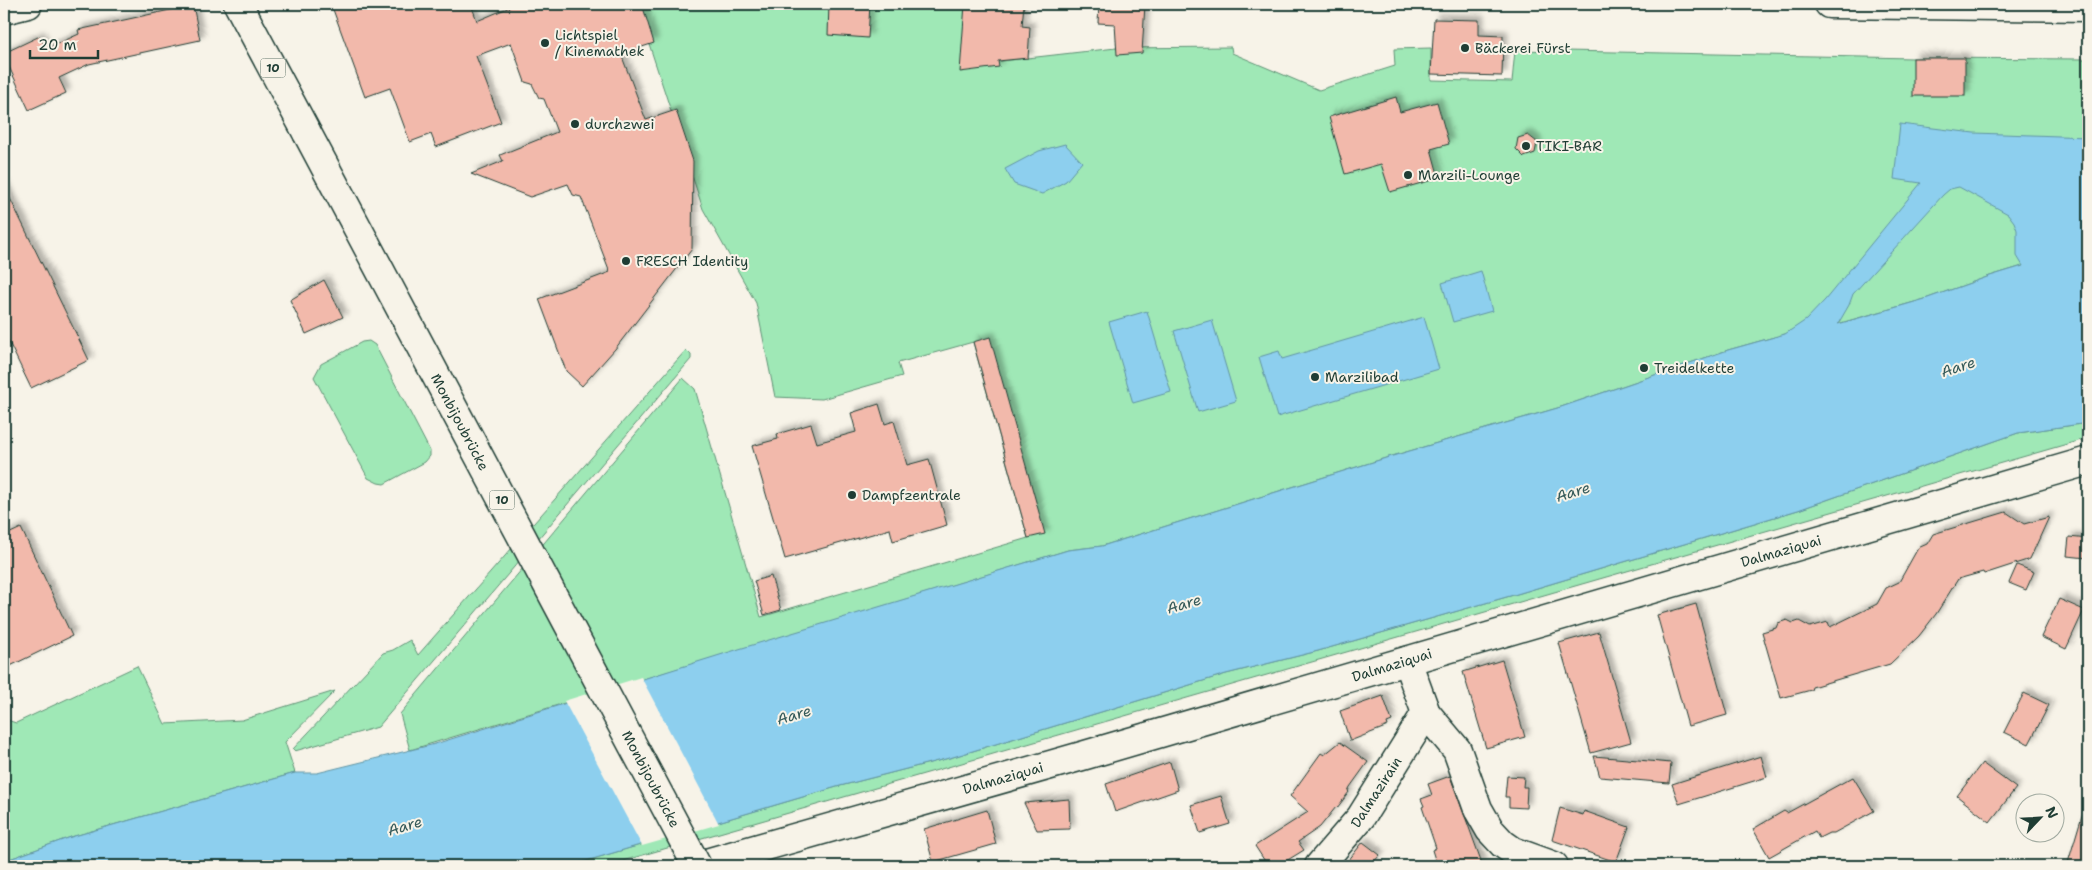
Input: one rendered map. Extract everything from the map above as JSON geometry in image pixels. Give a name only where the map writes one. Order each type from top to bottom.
[{"type":"street","points":[[4,10],[28,4]]},
{"type":"street","name":"Monbijoubrücke","points":[[238,4],[696,866]]},
{"type":"street","points":[[1829,4],[2088,7]]},
{"type":"street","name":"Dalmaziquai","points":[[696,866],[1407,661],[2088,461]]},
{"type":"street","points":[[1407,661],[1426,714],[1458,750],[1478,809],[1490,830],[1503,844],[1513,851],[1554,866]]},
{"type":"street","name":"Dalmazirain","points":[[1319,866],[1361,817],[1426,714]]},
{"type":"green space","name":"Marzilibad","points":[[636,4],[970,4],[966,65],[1116,48],[1231,47],[1232,53],[1319,90],[1395,66],[1394,49],[1431,48],[1431,80],[1512,82],[1515,50],[1913,58],[2088,59],[2088,246],[1990,276],[1925,299],[1837,324],[1785,334],[1728,350],[1561,407],[1389,457],[1102,546],[1068,550],[410,750],[400,714],[683,378],[695,389],[761,617],[1028,538],[973,342],[898,363],[902,376],[822,399],[775,397],[756,303],[703,209]]},
{"type":"green space","points":[[369,341],[375,345],[430,451],[430,456],[425,462],[384,484],[368,478],[314,377],[321,364],[362,342]]},
{"type":"green space","points":[[686,350],[691,355],[691,359],[378,727],[295,751],[293,749],[383,653],[393,650],[410,640],[418,655]]},
{"type":"green space","points":[[2088,423],[2088,438],[605,866],[569,866],[840,786],[953,757],[1226,674],[1318,651],[1517,594],[1798,510],[2018,433]]},
{"type":"green space","points":[[137,666],[165,724],[242,720],[335,691],[285,742],[295,773],[71,837],[4,861],[4,719],[16,723]]},
{"type":"water","name":"Aare","points":[[1900,124],[1974,133],[2088,137],[2088,423],[2018,433],[1798,510],[1517,594],[1318,651],[1226,674],[953,757],[840,786],[569,866],[4,866],[4,861],[71,837],[295,773],[317,773],[435,744],[739,649],[1068,550],[1102,546],[1389,457],[1561,407],[1728,350],[1785,334],[1806,320],[1825,300],[1921,183],[1894,179]],"holes":[[[1959,187],[2008,214],[2017,230],[2017,256],[2023,266],[1925,299],[1838,324],[1853,294],[1950,189]]]},
{"type":"water","points":[[1065,144],[1082,162],[1066,181],[1042,194],[1014,184],[1005,169],[1039,151]]},
{"type":"water","points":[[1481,271],[1492,311],[1453,322],[1442,283]]},
{"type":"water","points":[[1147,311],[1171,392],[1133,403],[1109,322]]},
{"type":"water","points":[[1424,317],[1439,369],[1277,417],[1259,357],[1279,351],[1282,359]]},
{"type":"water","points":[[1212,320],[1236,401],[1198,412],[1174,331]]},
{"type":"pier","points":[[641,677],[719,824],[642,846],[564,701]]},
{"type":"building","points":[[331,4],[471,4],[477,21],[517,4],[642,4],[654,43],[621,54],[646,120],[676,110],[693,161],[692,249],[615,349],[582,386],[566,371],[539,299],[610,272],[581,197],[573,195],[568,184],[530,197],[471,174],[503,161],[500,155],[557,132],[544,99],[539,98],[532,84],[525,82],[511,43],[476,56],[501,122],[436,147],[431,134],[410,142],[390,88],[365,97]]},
{"type":"building","points":[[829,4],[870,4],[868,38],[828,35]]},
{"type":"building","points":[[965,4],[1024,4],[1022,26],[1030,27],[1028,58],[998,61],[999,67],[960,72]]},
{"type":"building","points":[[1099,4],[1145,4],[1142,53],[1117,55],[1115,24],[1098,23]]},
{"type":"building","points":[[193,5],[200,40],[89,64],[59,78],[66,93],[29,110],[4,56],[4,53],[40,36],[46,49],[79,34],[78,30]]},
{"type":"building","points":[[1434,19],[1479,20],[1479,35],[1503,36],[1502,76],[1431,74]]},
{"type":"building","points":[[1913,58],[1965,58],[1965,96],[1913,96]]},
{"type":"building","points":[[1396,97],[1400,112],[1437,102],[1449,144],[1431,149],[1439,178],[1390,192],[1381,164],[1345,174],[1329,117]]},
{"type":"building","name":"TIKI-BAR","points":[[1528,135],[1537,142],[1535,153],[1524,157],[1516,149],[1518,138]]},
{"type":"building","points":[[4,186],[89,360],[31,388],[4,332]]},
{"type":"building","points":[[324,280],[343,317],[306,334],[290,300]]},
{"type":"building","points":[[990,337],[1045,534],[1028,538],[973,342]]},
{"type":"building","name":"Dampfzentrale","points":[[879,404],[885,424],[894,421],[907,465],[929,459],[947,525],[893,541],[890,529],[785,559],[752,446],[778,439],[777,434],[811,424],[817,443],[856,432],[851,413]]},
{"type":"building","points":[[2006,512],[2024,524],[2049,517],[2030,559],[1984,574],[1983,572],[1958,579],[1936,614],[1919,636],[1890,664],[1781,698],[1762,632],[1776,628],[1778,623],[1787,620],[1793,623],[1799,621],[1810,627],[1828,622],[1830,627],[1877,604],[1886,588],[1899,582],[1918,548],[1927,544],[1933,534]]},
{"type":"building","points":[[21,528],[72,636],[4,669],[4,536]]},
{"type":"building","points":[[2069,537],[2088,539],[2087,558],[2067,556]]},
{"type":"building","points":[[2017,565],[2034,572],[2026,590],[2009,583]]},
{"type":"building","points":[[771,576],[781,610],[764,615],[754,581]]},
{"type":"building","points":[[2059,599],[2084,610],[2066,649],[2041,637]]},
{"type":"building","points":[[1696,604],[1727,715],[1688,726],[1657,615]]},
{"type":"building","points":[[1599,632],[1631,742],[1591,753],[1559,643]]},
{"type":"building","points":[[1502,660],[1525,737],[1486,748],[1463,672]]},
{"type":"building","points":[[2024,693],[2049,705],[2029,744],[2004,732]]},
{"type":"building","points":[[1383,696],[1392,721],[1387,723],[1388,726],[1350,741],[1340,711]]},
{"type":"building","points":[[1340,742],[1368,762],[1337,808],[1320,827],[1298,842],[1304,850],[1278,866],[1268,866],[1255,846],[1308,812],[1290,796],[1321,753],[1324,755]]},
{"type":"building","points":[[1594,756],[1671,763],[1669,783],[1600,777]]},
{"type":"building","points":[[1761,756],[1767,777],[1679,804],[1672,784]]},
{"type":"building","points":[[1170,762],[1178,790],[1115,812],[1106,784]]},
{"type":"building","points":[[1982,763],[2016,788],[1990,822],[1957,796]]},
{"type":"building","points":[[1450,776],[1483,866],[1437,866],[1432,850],[1436,848],[1421,799],[1432,795],[1428,784]]},
{"type":"building","points":[[1507,776],[1524,777],[1523,787],[1527,787],[1526,808],[1509,807],[1509,797],[1505,797]]},
{"type":"building","points":[[1853,777],[1874,811],[1834,833],[1829,833],[1819,838],[1815,831],[1769,857],[1753,829],[1784,811],[1787,813]]},
{"type":"building","points":[[1221,796],[1230,824],[1200,833],[1191,805]]},
{"type":"building","points":[[1069,799],[1070,829],[1037,830],[1024,803]]},
{"type":"building","points":[[1560,808],[1583,815],[1584,811],[1629,827],[1616,862],[1552,840]]},
{"type":"building","points":[[987,810],[996,844],[933,862],[924,829]]},
{"type":"building","points":[[2083,812],[2088,813],[2088,866],[2067,866]]},
{"type":"building","points":[[1363,842],[1380,855],[1370,866],[1344,866]]},
{"type":"place","name":"Lichtspiel / Kinemathek","points":[[545,43]]},
{"type":"place","name":"Bäckerei Fürst","points":[[1465,48]]},
{"type":"place","name":"durchzwei","points":[[575,124]]},
{"type":"place","name":"TIKI-BAR","points":[[1526,146]]},
{"type":"place","name":"Marzili-Lounge","points":[[1408,175]]},
{"type":"place","name":"FRESCH Identity","points":[[626,261]]},
{"type":"place","name":"Treidelkette","points":[[1644,368]]},
{"type":"place","name":"Marzilibad","points":[[1315,377]]},
{"type":"place","name":"Dampfzentrale","points":[[852,495]]}]
